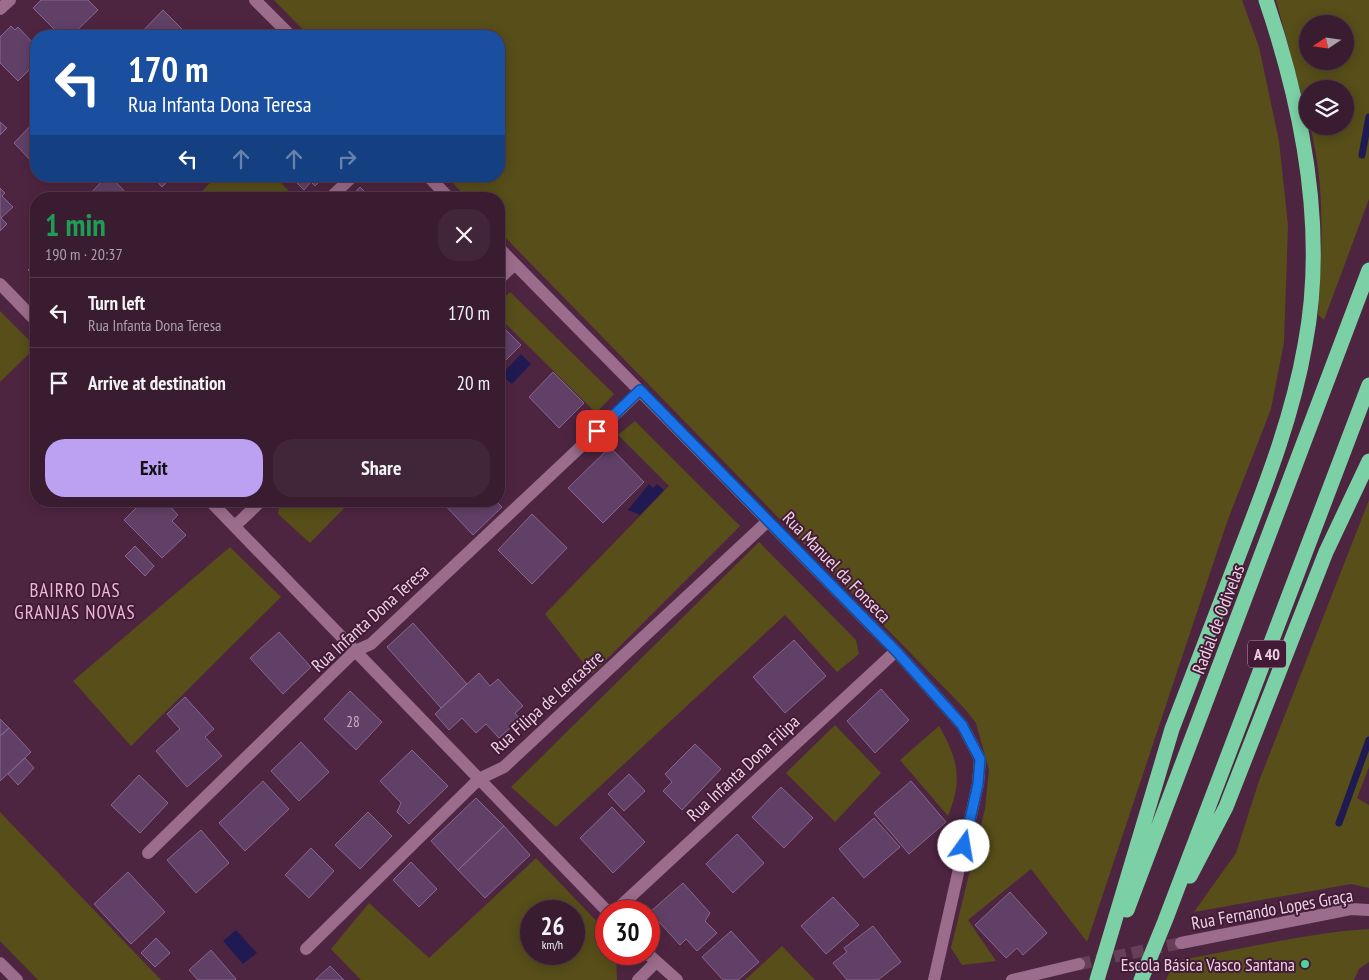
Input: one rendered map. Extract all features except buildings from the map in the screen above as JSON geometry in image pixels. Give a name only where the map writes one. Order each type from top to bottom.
[{"type":"highway","points":[[1098,980],[1163,757],[1281,440],[1306,343],[1312,272],[1312,220],[1306,152],[1298,113],[1266,0]]},
{"type":"highway","name":"Radial de Odivelas","points":[[1098,980],[1136,888],[1369,270]]},
{"type":"highway","name":"A 40","points":[[1141,980],[1369,386]]},
{"type":"highway","points":[[1165,921],[1226,807],[1326,552],[1369,460]]},
{"type":"street","points":[[0,9],[10,0]]},
{"type":"street","points":[[255,0],[285,30]]},
{"type":"street","points":[[337,192],[347,182]]},
{"type":"street","points":[[434,182],[443,192]]},
{"type":"street","name":"Rua Manuel da Fonseca","points":[[505,254],[896,651],[962,725],[980,759],[978,784],[934,980]]},
{"type":"street","points":[[505,273],[515,264]]},
{"type":"street","points":[[0,284],[30,315]]},
{"type":"street","name":"Rua Infanta Dona Teresa","points":[[148,853],[355,651],[371,644],[640,390]]},
{"type":"street","points":[[216,507],[596,900]]},
{"type":"street","points":[[234,526],[255,507]]},
{"type":"street","name":"Rua Filipa de Lencastre","points":[[306,949],[479,779],[504,767],[768,521]]},
{"type":"street","name":"Rua Infanta Dona Filipa","points":[[627,900],[896,651]]},
{"type":"street","name":"Rua Fernando Lopes Graça","points":[[1181,943],[1351,909],[1369,910]]},
{"type":"street","points":[[0,962],[17,980]]},
{"type":"street","points":[[1012,980],[1079,964]]},
{"type":"street","points":[[638,980],[648,965]]},
{"type":"street","points":[[660,965],[677,980]]},
{"type":"shaded area","points":[[274,0],[1242,0],[1259,47],[1279,141],[1288,226],[1284,342],[1271,409],[1227,522],[1087,942],[1031,869],[968,920],[996,961],[962,965],[951,948],[985,809],[989,770],[976,723],[964,708],[505,237],[505,192],[461,192],[452,182],[505,182],[505,30],[303,30]]},
{"type":"shaded area","points":[[1276,0],[1369,0],[1369,199],[1324,320],[1318,315],[1321,268],[1321,196],[1312,135],[1354,135],[1354,80],[1299,80],[1299,86]]},
{"type":"shaded area","points":[[211,182],[280,182],[290,192],[201,192]]},
{"type":"shaded area","points":[[510,292],[614,394],[596,413],[505,323],[505,297]]},
{"type":"shaded area","points":[[0,311],[30,341],[30,353],[0,382]]},
{"type":"shaded area","points":[[521,354],[531,364],[512,384],[505,378],[505,371]]},
{"type":"shaded area","points":[[635,421],[740,526],[592,674],[545,614],[669,486],[618,435]]},
{"type":"shaded area","points":[[649,484],[653,488],[657,484],[664,490],[640,515],[628,510]]},
{"type":"shaded area","points":[[1369,500],[1369,767],[1357,798],[1369,805],[1369,888],[1351,884],[1194,912],[1236,853],[1259,781]]},
{"type":"shaded area","points":[[279,507],[345,507],[310,543],[278,514]]},
{"type":"shaded area","points":[[759,542],[856,640],[859,654],[837,672],[785,615],[556,827],[511,787]]},
{"type":"shaded area","points":[[230,547],[281,597],[131,746],[73,681]]},
{"type":"shaded area","points":[[835,725],[881,773],[835,822],[786,773]]},
{"type":"shaded area","points":[[939,726],[951,749],[957,780],[953,803],[948,816],[900,760]]},
{"type":"shaded area","points":[[0,812],[161,980],[38,980],[0,941]]},
{"type":"shaded area","points":[[536,858],[576,900],[520,900],[520,965],[585,965],[585,909],[595,920],[595,965],[616,965],[617,980],[361,980],[331,949],[369,903],[429,958]]},
{"type":"shaded area","name":"Escola Básica Vasco Santana","points":[[1369,929],[1369,962],[1359,969],[1354,980],[1166,980],[1175,961],[1320,934]]},
{"type":"shaded area","points":[[236,930],[257,953],[243,964],[223,941]]},
{"type":"shaded area","points":[[782,946],[815,980],[745,980]]},
{"type":"waterway","points":[[1362,155],[1369,117]]},
{"type":"waterway","points":[[1339,823],[1369,740]]},
{"type":"tunnel","points":[[1079,964],[1181,943]]},
{"type":"place","name":"Escola Básica Vasco Santana","points":[[1305,964]]},
{"type":"district","name":"BAIRRO DAS GRANJAS NOVAS","points":[[75,601]]},
{"type":"route","points":[[597,431],[640,390],[896,651],[962,725],[980,759],[978,784],[964,846]]}]
